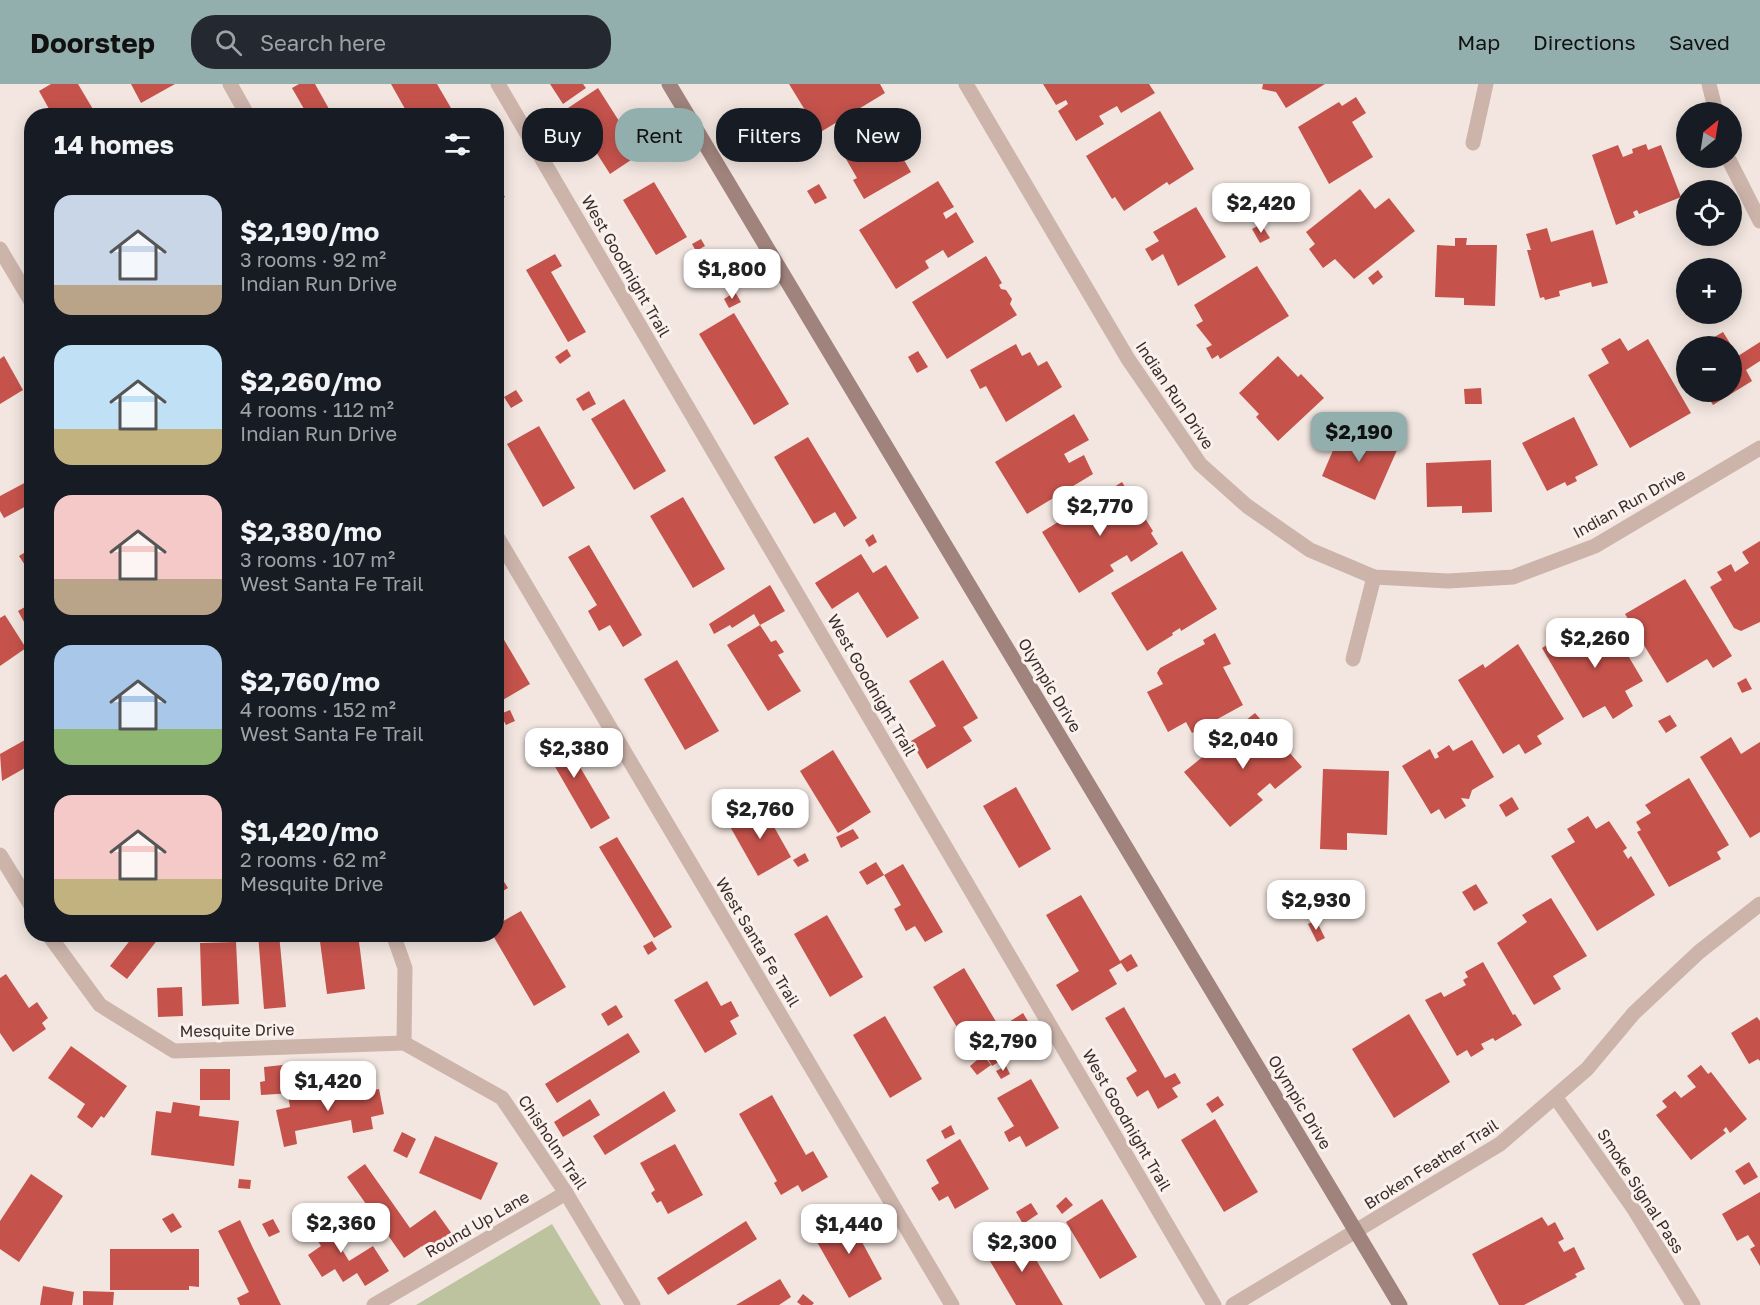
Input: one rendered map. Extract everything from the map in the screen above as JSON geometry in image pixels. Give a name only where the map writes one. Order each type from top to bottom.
[{"type":"street","points":[[230,84],[244,108]]},
{"type":"street","name":"West Goodnight Trail","points":[[498,84],[1214,1305]]},
{"type":"street","name":"Olympic Drive","points":[[669,84],[1400,1305]]},
{"type":"street","name":"Indian Run Drive","points":[[966,84],[1128,359],[1200,464],[1247,506],[1310,550],[1374,577],[1448,581],[1513,577],[1595,546],[1760,448]]},
{"type":"street","points":[[1473,143],[1486,84]]},
{"type":"street","points":[[1709,84],[1714,102]]},
{"type":"street","points":[[1733,168],[1760,221]]},
{"type":"street","points":[[0,249],[24,290]]},
{"type":"street","name":"West Santa Fe Trail","points":[[504,549],[952,1305]]},
{"type":"street","points":[[1353,659],[1374,577]]},
{"type":"street","points":[[0,855],[24,894]]},
{"type":"street","name":"Broken Feather Trail","points":[[1233,1305],[1356,1233],[1500,1144],[1587,1069],[1634,1013],[1699,952],[1760,904]]},
{"type":"street","name":"Mesquite Drive","points":[[54,942],[99,1005],[174,1051],[404,1043]]},
{"type":"street","points":[[396,942],[405,968],[404,1043]]},
{"type":"street","name":"Chisholm Trail","points":[[404,1043],[502,1098],[566,1193],[633,1305]]},
{"type":"street","name":"Smoke Signal Pass","points":[[1556,1098],[1634,1209],[1693,1305]]},
{"type":"street","name":"Round Up Lane","points":[[374,1305],[566,1193]]},
{"type":"green space","points":[[552,1224],[601,1305],[416,1305]]},
{"type":"building","points":[[51,84],[78,84],[92,108],[49,108],[39,91]]},
{"type":"building","points":[[131,84],[175,84],[141,103]]},
{"type":"building","points":[[299,84],[315,84],[328,108],[303,108],[292,88]]},
{"type":"building","points":[[391,84],[437,84],[451,108],[404,108]]},
{"type":"building","points":[[550,84],[583,84],[586,88],[563,104]]},
{"type":"building","points":[[789,84],[880,84],[885,93],[860,108],[834,108],[834,124],[822,131],[822,108],[804,108]]},
{"type":"building","points":[[1043,84],[1149,84],[1155,93],[1121,113],[1117,106],[1099,116],[1104,124],[1076,141],[1058,111],[1068,104],[1066,100],[1056,105]]},
{"type":"building","points":[[1263,84],[1325,84],[1286,108],[1276,92],[1262,89]]},
{"type":"building","points":[[598,88],[615,115],[615,162],[628,162],[610,174],[602,162],[603,108],[568,108]]},
{"type":"building","points":[[1356,97],[1366,113],[1352,122],[1373,157],[1329,184],[1298,127],[1339,102],[1342,106]]},
{"type":"building","points":[[1160,111],[1194,169],[1169,185],[1167,182],[1124,211],[1115,197],[1112,199],[1086,156]]},
{"type":"building","points":[[1646,144],[1648,150],[1661,145],[1676,184],[1676,199],[1639,214],[1637,210],[1633,212],[1635,217],[1616,225],[1592,155],[1618,145],[1623,157],[1633,153],[1632,149]]},
{"type":"building","points":[[848,162],[905,162],[911,172],[864,199],[853,180],[857,178]]},
{"type":"building","points":[[938,181],[954,207],[943,213],[946,219],[956,212],[974,242],[948,258],[943,250],[925,261],[929,268],[896,289],[859,230]]},
{"type":"building","points":[[654,182],[687,237],[656,255],[623,200]]},
{"type":"building","points":[[819,184],[827,198],[815,204],[807,191]]},
{"type":"building","points":[[1360,189],[1375,209],[1389,198],[1415,231],[1354,279],[1335,259],[1323,268],[1309,249],[1315,244],[1306,232]]},
{"type":"building","points":[[1196,207],[1226,257],[1178,286],[1163,254],[1152,261],[1145,249],[1159,241],[1153,232]]},
{"type":"building","points":[[1261,224],[1270,238],[1260,243],[1252,229]]},
{"type":"building","points":[[1547,228],[1551,242],[1593,230],[1608,283],[1592,287],[1591,282],[1559,291],[1560,296],[1545,300],[1544,297],[1540,298],[1527,250],[1531,250],[1526,234]]},
{"type":"building","points":[[1455,238],[1467,238],[1466,245],[1497,245],[1495,306],[1464,305],[1464,298],[1435,297],[1437,245],[1455,246]]},
{"type":"building","points":[[701,239],[705,246],[696,251],[692,244]]},
{"type":"building","points":[[555,254],[562,266],[551,272],[586,332],[568,342],[526,270]]},
{"type":"building","points":[[986,256],[1002,283],[999,285],[1001,289],[1006,290],[1012,299],[1010,304],[1017,315],[947,359],[912,302]]},
{"type":"building","points":[[1257,266],[1289,316],[1220,359],[1218,355],[1212,359],[1206,348],[1212,345],[1196,325],[1203,321],[1194,305]]},
{"type":"building","points":[[1378,270],[1383,277],[1373,285],[1368,278]]},
{"type":"building","points":[[735,292],[741,302],[729,308],[724,299]]},
{"type":"building","points":[[734,313],[789,404],[754,425],[699,334]]},
{"type":"building","points":[[1620,338],[1628,351],[1648,339],[1676,387],[1676,402],[1685,402],[1691,413],[1630,448],[1588,375],[1609,363],[1601,349]]},
{"type":"building","points":[[1760,342],[1760,361],[1746,370],[1752,381],[1742,387],[1742,353]]},
{"type":"building","points":[[1016,344],[1022,356],[1030,352],[1038,366],[1047,361],[1062,387],[1006,422],[986,386],[980,389],[970,370]]},
{"type":"building","points":[[567,349],[571,356],[560,364],[555,357]]},
{"type":"building","points":[[918,351],[928,367],[917,373],[908,357]]},
{"type":"building","points":[[4,356],[23,390],[0,404],[0,359]]},
{"type":"building","points":[[1278,356],[1298,377],[1301,374],[1324,398],[1278,441],[1256,417],[1259,414],[1239,393]]},
{"type":"building","points":[[1481,388],[1482,404],[1465,404],[1464,389]]},
{"type":"building","points":[[516,390],[523,401],[511,408],[504,397]]},
{"type":"building","points":[[589,391],[596,404],[583,411],[576,399]]},
{"type":"building","points":[[624,399],[666,471],[634,490],[591,419]]},
{"type":"building","points":[[1074,414],[1089,440],[1064,454],[1069,463],[1084,455],[1093,474],[1027,514],[995,462]]},
{"type":"building","points":[[1574,417],[1598,465],[1575,477],[1577,481],[1567,486],[1565,482],[1547,491],[1522,443]]},
{"type":"building","points":[[539,426],[575,488],[543,507],[507,444]]},
{"type":"building","points":[[1343,427],[1397,450],[1375,500],[1322,476]]},
{"type":"building","points":[[808,437],[857,518],[844,527],[835,512],[814,524],[774,457]]},
{"type":"building","points":[[1491,460],[1492,512],[1462,513],[1462,506],[1427,507],[1426,463]]},
{"type":"building","points":[[1122,482],[1153,531],[1151,533],[1158,544],[1131,562],[1127,555],[1110,565],[1114,571],[1079,593],[1042,532]]},
{"type":"building","points":[[24,483],[24,507],[4,518],[0,511],[0,496]]},
{"type":"building","points":[[683,497],[725,569],[693,588],[650,516]]},
{"type":"building","points":[[873,534],[877,542],[869,547],[865,540]]},
{"type":"building","points":[[1760,541],[1760,622],[1741,631],[1734,628],[1710,587],[1722,580],[1717,572],[1731,564],[1735,572],[1749,563],[1742,552]]},
{"type":"building","points":[[589,545],[642,635],[623,647],[610,625],[599,631],[588,611],[597,605],[568,557]]},
{"type":"building","points":[[1182,551],[1217,609],[1181,631],[1180,628],[1147,651],[1111,593]]},
{"type":"building","points":[[24,553],[24,564],[19,556]]},
{"type":"building","points":[[861,554],[873,573],[886,565],[919,618],[887,638],[858,592],[832,609],[815,583]]},
{"type":"building","points":[[1685,579],[1732,656],[1713,668],[1707,659],[1667,683],[1625,614]]},
{"type":"building","points":[[770,585],[785,611],[760,625],[754,614],[732,628],[730,625],[714,634],[709,624]]},
{"type":"building","points":[[24,608],[24,622],[18,611]]},
{"type":"building","points":[[5,615],[24,645],[24,649],[0,666],[0,618]]},
{"type":"building","points":[[1606,618],[1643,681],[1625,691],[1633,706],[1613,719],[1605,706],[1583,718],[1542,648],[1568,632],[1572,638]]},
{"type":"building","points":[[760,625],[771,642],[776,640],[784,652],[778,655],[801,691],[768,711],[727,645]]},
{"type":"building","points":[[1215,633],[1231,664],[1223,667],[1243,705],[1192,733],[1186,722],[1168,732],[1147,692],[1163,684],[1157,673],[1160,668],[1205,644],[1203,640]]},
{"type":"building","points":[[504,640],[530,684],[504,699]]},
{"type":"building","points":[[1518,644],[1564,719],[1537,736],[1542,744],[1525,754],[1519,744],[1503,754],[1458,680],[1483,664],[1485,668]]},
{"type":"building","points":[[677,660],[719,731],[685,750],[644,679]]},
{"type":"building","points":[[943,660],[978,718],[963,727],[972,741],[927,769],[911,741],[936,726],[909,681]]},
{"type":"building","points":[[1746,678],[1752,689],[1742,693],[1737,683]]},
{"type":"building","points":[[510,710],[515,721],[506,725],[504,712]]},
{"type":"building","points":[[1255,713],[1302,767],[1275,789],[1270,783],[1257,794],[1263,800],[1230,827],[1184,772],[1216,746],[1223,754],[1235,744],[1227,735]]},
{"type":"building","points":[[1670,715],[1677,726],[1666,733],[1658,721]]},
{"type":"building","points":[[557,728],[610,818],[591,829],[539,739]]},
{"type":"building","points":[[1731,737],[1741,754],[1760,742],[1760,832],[1750,838],[1700,757]]},
{"type":"building","points":[[24,740],[24,769],[2,781],[0,754]]},
{"type":"building","points":[[1472,740],[1494,777],[1472,790],[1469,799],[1461,798],[1466,806],[1445,819],[1439,809],[1431,814],[1402,766],[1430,749],[1435,759],[1439,757],[1437,753],[1449,745],[1453,751]]},
{"type":"building","points":[[833,750],[871,812],[838,833],[800,771]]},
{"type":"building","points":[[1323,769],[1389,771],[1387,835],[1347,833],[1347,850],[1320,849]]},
{"type":"building","points":[[1689,778],[1729,845],[1717,852],[1721,859],[1669,887],[1637,832],[1641,830],[1636,822],[1651,813],[1645,805]]},
{"type":"building","points":[[1016,787],[1051,849],[1019,868],[983,806]]},
{"type":"building","points":[[1512,797],[1519,809],[1506,817],[1499,805]]},
{"type":"building","points":[[761,804],[791,857],[758,876],[728,823]]},
{"type":"building","points":[[1588,816],[1596,829],[1609,821],[1627,848],[1623,851],[1628,859],[1631,856],[1655,895],[1597,931],[1551,856],[1575,842],[1567,829]]},
{"type":"building","points":[[853,829],[859,838],[841,848],[836,837]]},
{"type":"building","points":[[617,837],[672,927],[654,938],[599,847]]},
{"type":"building","points":[[805,853],[809,861],[798,867],[793,860]]},
{"type":"building","points":[[876,862],[884,875],[867,885],[859,872]]},
{"type":"building","points":[[903,864],[943,932],[925,942],[915,926],[906,931],[894,909],[901,905],[884,875]]},
{"type":"building","points":[[1476,884],[1488,903],[1474,911],[1462,892]]},
{"type":"building","points":[[1081,895],[1120,961],[1131,954],[1138,966],[1127,972],[1121,963],[1109,970],[1117,984],[1072,1011],[1056,985],[1079,971],[1046,915]]},
{"type":"building","points":[[1551,898],[1587,956],[1553,976],[1561,989],[1534,1005],[1497,943],[1527,922],[1522,915]]},
{"type":"building","points":[[521,911],[566,987],[534,1006],[497,942],[504,942],[504,921]]},
{"type":"building","points":[[827,915],[863,977],[830,997],[794,934]]},
{"type":"building","points":[[1316,920],[1325,938],[1317,942],[1308,924]]},
{"type":"building","points":[[652,941],[657,949],[648,955],[643,946]]},
{"type":"building","points":[[129,942],[156,942],[127,979],[110,966]]},
{"type":"building","points":[[236,942],[239,1004],[202,1006],[200,943]]},
{"type":"building","points":[[259,942],[280,942],[286,1007],[264,1009]]},
{"type":"building","points":[[320,942],[359,942],[365,989],[327,994]]},
{"type":"building","points":[[1483,962],[1513,1015],[1515,1014],[1522,1025],[1495,1041],[1493,1038],[1481,1044],[1484,1049],[1471,1057],[1467,1050],[1457,1056],[1425,1000],[1441,992],[1444,997],[1466,985],[1463,980],[1468,977],[1465,972]]},
{"type":"building","points":[[964,968],[1001,1030],[970,1049],[933,987]]},
{"type":"building","points":[[6,974],[29,1008],[37,1002],[48,1018],[42,1023],[46,1029],[13,1052],[0,1033],[0,978]]},
{"type":"building","points":[[707,981],[721,1006],[731,1001],[739,1016],[730,1021],[737,1034],[705,1053],[674,1000]]},
{"type":"building","points":[[182,987],[183,1016],[158,1017],[157,988]]},
{"type":"building","points":[[616,1005],[623,1017],[608,1026],[601,1014]]},
{"type":"building","points":[[1124,1007],[1165,1078],[1175,1073],[1181,1083],[1172,1088],[1178,1097],[1158,1109],[1148,1090],[1137,1097],[1126,1078],[1137,1071],[1105,1018]]},
{"type":"building","points":[[1023,1013],[1038,1038],[992,1066],[984,1052],[1007,1038],[1001,1027]]},
{"type":"building","points":[[1409,1014],[1450,1082],[1394,1118],[1352,1049]]},
{"type":"building","points":[[885,1016],[922,1079],[890,1098],[853,1035]]},
{"type":"building","points":[[1757,1017],[1760,1021],[1760,1061],[1758,1059],[1749,1064],[1731,1033]]},
{"type":"building","points":[[628,1033],[640,1052],[557,1103],[545,1084]]},
{"type":"building","points":[[71,1046],[127,1086],[104,1118],[101,1116],[92,1128],[77,1117],[85,1104],[48,1078]]},
{"type":"building","points":[[983,1055],[991,1065],[977,1075],[970,1066]]},
{"type":"building","points":[[292,1064],[294,1093],[261,1095],[260,1082],[265,1081],[264,1067]]},
{"type":"building","points":[[1701,1065],[1708,1074],[1711,1072],[1747,1119],[1730,1133],[1726,1127],[1723,1130],[1726,1133],[1691,1160],[1656,1115],[1667,1107],[1662,1101],[1675,1091],[1681,1098],[1696,1087],[1687,1076]]},
{"type":"building","points":[[1006,1066],[1010,1074],[1001,1079],[996,1071]]},
{"type":"building","points":[[200,1069],[230,1069],[230,1100],[200,1100]]},
{"type":"building","points":[[1031,1079],[1059,1128],[1026,1147],[1020,1136],[1009,1142],[1004,1132],[1014,1126],[997,1098]]},
{"type":"building","points":[[320,1089],[322,1100],[379,1089],[384,1114],[371,1117],[373,1129],[353,1133],[351,1120],[295,1131],[297,1144],[284,1147],[276,1110],[290,1107],[288,1095]]},
{"type":"building","points":[[664,1091],[676,1111],[605,1155],[593,1136]]},
{"type":"building","points":[[772,1095],[806,1155],[813,1151],[828,1177],[802,1192],[798,1185],[781,1195],[774,1183],[777,1181],[739,1114]]},
{"type":"building","points":[[1218,1096],[1224,1105],[1212,1113],[1206,1104]]},
{"type":"building","points":[[590,1099],[600,1115],[563,1137],[554,1122]]},
{"type":"building","points":[[173,1102],[200,1106],[199,1116],[239,1121],[234,1166],[151,1155],[156,1111],[171,1113]]},
{"type":"building","points":[[1215,1119],[1258,1192],[1224,1212],[1181,1140]]},
{"type":"building","points":[[951,1125],[955,1134],[945,1139],[941,1131]]},
{"type":"building","points":[[402,1132],[416,1139],[407,1158],[393,1151]]},
{"type":"building","points":[[435,1136],[498,1163],[481,1200],[419,1173]]},
{"type":"building","points":[[960,1139],[989,1189],[955,1209],[948,1196],[939,1201],[931,1188],[939,1183],[926,1160]]},
{"type":"building","points":[[675,1144],[703,1195],[668,1214],[661,1201],[657,1203],[651,1193],[655,1190],[640,1163]]},
{"type":"building","points":[[1749,1162],[1758,1177],[1744,1185],[1735,1171]]},
{"type":"building","points":[[365,1164],[410,1228],[435,1210],[452,1234],[426,1252],[422,1246],[404,1258],[347,1177]]},
{"type":"building","points":[[31,1174],[63,1196],[19,1262],[0,1249],[0,1221]]},
{"type":"building","points":[[239,1179],[251,1180],[250,1189],[238,1188]]},
{"type":"building","points":[[1760,1192],[1760,1266],[1750,1249],[1755,1246],[1748,1235],[1737,1241],[1722,1214]]},
{"type":"building","points":[[1066,1197],[1073,1205],[1062,1214],[1056,1206]]},
{"type":"building","points":[[1102,1199],[1137,1257],[1100,1279],[1066,1222]]},
{"type":"building","points":[[1031,1203],[1038,1214],[1023,1224],[1016,1212]]},
{"type":"building","points":[[316,1207],[349,1261],[373,1246],[389,1271],[365,1286],[357,1273],[343,1282],[335,1269],[322,1277],[308,1255],[321,1246],[302,1216]]},
{"type":"building","points":[[173,1213],[182,1227],[171,1233],[162,1219]]},
{"type":"building","points":[[847,1217],[851,1226],[862,1219],[872,1236],[862,1242],[882,1279],[849,1298],[813,1235]]},
{"type":"building","points":[[1542,1217],[1548,1226],[1555,1222],[1564,1239],[1558,1242],[1564,1252],[1574,1247],[1585,1269],[1575,1274],[1577,1277],[1524,1305],[1499,1305],[1472,1254]]},
{"type":"building","points":[[273,1219],[280,1232],[269,1237],[262,1224]]},
{"type":"building","points":[[240,1220],[281,1305],[240,1305],[237,1298],[249,1292],[218,1231]]},
{"type":"building","points":[[746,1221],[757,1239],[668,1295],[657,1278]]},
{"type":"building","points":[[1019,1231],[1063,1305],[1016,1305],[984,1251]]},
{"type":"building","points":[[110,1249],[199,1249],[199,1287],[189,1286],[189,1290],[110,1290]]},
{"type":"building","points":[[780,1279],[791,1297],[779,1305],[736,1305]]},
{"type":"building","points":[[43,1286],[74,1292],[72,1305],[40,1305]]},
{"type":"building","points":[[83,1291],[114,1292],[113,1305],[83,1305]]},
{"type":"building","points":[[803,1294],[814,1303],[812,1305],[801,1305],[797,1302]]}]
